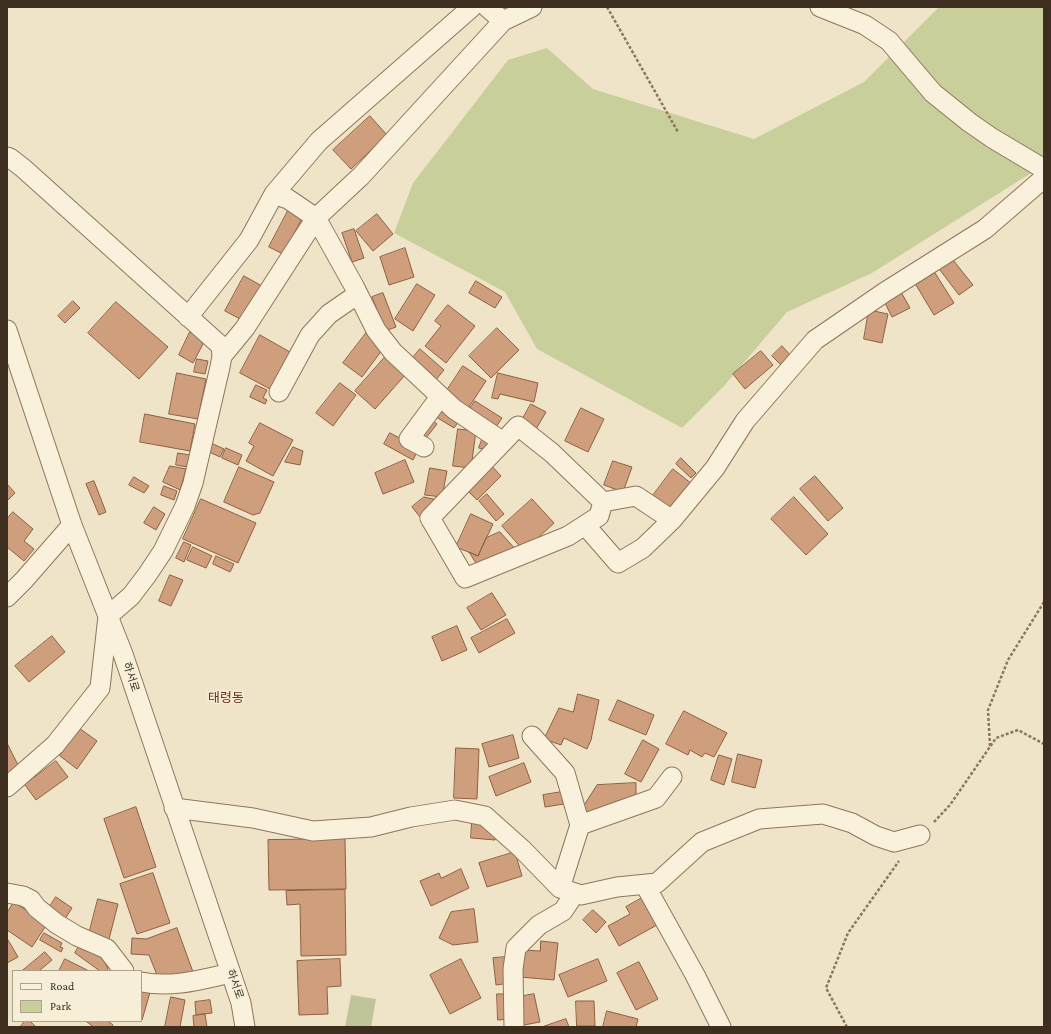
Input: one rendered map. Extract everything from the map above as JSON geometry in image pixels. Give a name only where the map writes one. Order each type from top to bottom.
[{"type":"street","points":[[188,316],[249,240],[274,194],[319,141],[397,71],[472,7]]},
{"type":"street","points":[[487,7],[503,21]]},
{"type":"street","points":[[222,356],[245,328],[316,218],[361,176],[503,21],[532,7]]},
{"type":"street","points":[[820,7],[865,25],[889,41],[933,93],[969,122],[992,138],[1044,169]]},
{"type":"street","points":[[7,157],[23,168],[221,346],[222,356],[193,483],[185,506],[168,541],[147,575],[131,596],[108,616],[100,688],[55,745],[7,787]]},
{"type":"street","points":[[585,525],[618,563],[643,548],[672,520],[715,468],[745,421],[815,340],[885,292],[984,228],[1044,178]]},
{"type":"street","points":[[274,194],[288,199],[316,218],[376,330],[393,352],[454,409],[503,442]]},
{"type":"street","points":[[279,392],[310,335],[329,314],[358,294]]},
{"type":"street","name":"하서로","points":[[7,330],[72,525],[123,654],[241,1003],[245,1027]]},
{"type":"street","points":[[424,448],[409,439],[440,397]]},
{"type":"street","points":[[518,426],[552,453],[603,502],[599,516],[568,536],[465,578],[430,518],[518,426]]},
{"type":"street","points":[[603,502],[636,496],[672,520]]},
{"type":"street","points":[[7,597],[24,580],[72,525]]},
{"type":"street","points":[[514,1027],[513,969],[516,948],[539,925],[563,911],[580,825],[565,773],[532,736]]},
{"type":"street","points":[[580,825],[656,798],[672,777]]},
{"type":"street","points":[[174,808],[253,818],[313,831],[371,827],[411,816],[455,810],[485,816],[567,890],[581,896],[617,887],[657,883],[702,842],[759,819],[823,814],[852,823],[876,836],[894,842],[920,835]]},
{"type":"street","points":[[645,885],[695,975],[721,1027]]},
{"type":"street","points":[[7,894],[23,896],[31,900],[37,908],[56,924],[77,936],[107,949],[123,970]]},
{"type":"street","points":[[142,982],[152,984],[177,984],[231,973]]},
{"type":"path","points":[[607,7],[678,132]]},
{"type":"path","points":[[990,747],[988,710],[1008,660],[1044,602]]},
{"type":"path","points":[[920,835],[950,805],[996,738],[1018,730],[1044,744]]},
{"type":"path","points":[[847,1027],[826,988],[848,933],[900,859]]},
{"type":"green space","points":[[939,7],[1044,7],[1044,165],[872,273],[787,312],[724,386],[682,428],[537,349],[505,292],[394,233],[413,183],[508,60],[547,48],[593,89],[754,139],[864,82]]},
{"type":"green space","points":[[351,995],[376,999],[371,1027],[345,1027]]},
{"type":"building","points":[[370,116],[387,135],[351,169],[333,150]]},
{"type":"building","points":[[290,207],[304,215],[283,254],[269,247]]},
{"type":"building","points":[[377,214],[393,234],[373,251],[356,231]]},
{"type":"building","points":[[354,229],[364,258],[352,262],[342,233]]},
{"type":"building","points":[[405,248],[414,277],[389,285],[380,257]]},
{"type":"building","points":[[953,260],[973,285],[959,295],[940,270]]},
{"type":"building","points":[[935,273],[954,303],[934,315],[916,285]]},
{"type":"building","points":[[244,276],[262,286],[242,320],[225,311]]},
{"type":"building","points":[[476,281],[502,297],[495,308],[469,293]]},
{"type":"building","points":[[417,284],[435,295],[413,331],[395,319]]},
{"type":"building","points":[[901,292],[910,308],[892,317],[884,301]]},
{"type":"building","points":[[383,293],[396,327],[385,331],[372,297]]},
{"type":"building","points":[[73,301],[80,308],[65,323],[58,316]]},
{"type":"building","points":[[116,302],[168,347],[139,379],[88,333]]},
{"type":"building","points":[[448,305],[475,326],[446,363],[425,346],[441,326],[435,321]]},
{"type":"building","points":[[869,310],[888,314],[882,343],[864,339]]},
{"type":"building","points":[[497,328],[519,350],[491,378],[469,356]]},
{"type":"building","points":[[190,332],[200,338],[203,344],[193,363],[179,355]]},
{"type":"building","points":[[367,332],[385,346],[362,377],[343,363]]},
{"type":"building","points":[[260,335],[290,352],[270,389],[240,373]]},
{"type":"building","points":[[782,346],[794,359],[785,369],[772,356]]},
{"type":"building","points":[[420,349],[444,370],[435,381],[411,360]]},
{"type":"building","points":[[761,351],[773,365],[745,389],[733,374]]},
{"type":"building","points":[[386,356],[406,374],[375,409],[355,391]]},
{"type":"building","points":[[197,359],[208,361],[205,374],[194,372]]},
{"type":"building","points":[[463,366],[486,381],[467,410],[444,395]]},
{"type":"building","points":[[177,373],[206,379],[198,419],[169,414]]},
{"type":"building","points":[[498,373],[538,383],[534,402],[500,394],[498,399],[492,398]]},
{"type":"building","points":[[340,383],[356,395],[333,426],[316,413]]},
{"type":"building","points":[[256,385],[267,390],[263,398],[267,400],[265,404],[250,397]]},
{"type":"building","points":[[475,401],[502,418],[494,430],[467,414]]},
{"type":"building","points":[[440,404],[461,418],[454,428],[433,415]]},
{"type":"building","points":[[531,404],[546,412],[536,429],[522,420]]},
{"type":"building","points":[[581,408],[604,419],[588,452],[565,441]]},
{"type":"building","points":[[145,414],[195,424],[190,451],[140,442]]},
{"type":"building","points":[[430,418],[437,424],[422,443],[415,438]]},
{"type":"building","points":[[260,423],[293,440],[273,476],[246,461],[254,446],[249,443]]},
{"type":"building","points":[[458,429],[476,431],[471,468],[453,466]]},
{"type":"building","points":[[390,433],[419,448],[413,460],[384,444]]},
{"type":"building","points":[[483,437],[490,439],[486,450],[479,448]]},
{"type":"building","points":[[211,443],[224,449],[220,457],[207,451]]},
{"type":"building","points":[[293,447],[303,451],[300,465],[285,462]]},
{"type":"building","points":[[226,448],[242,455],[238,465],[222,458]]},
{"type":"building","points":[[178,453],[190,455],[187,467],[176,465]]},
{"type":"building","points":[[681,458],[696,473],[691,478],[676,464]]},
{"type":"building","points":[[405,460],[414,482],[383,494],[375,473]]},
{"type":"building","points":[[613,461],[632,467],[623,492],[604,485]]},
{"type":"building","points":[[490,464],[501,476],[477,500],[465,488]]},
{"type":"building","points":[[170,466],[186,469],[180,490],[163,482]]},
{"type":"building","points":[[239,467],[274,482],[260,513],[253,515],[224,502]]},
{"type":"building","points":[[430,468],[447,471],[442,497],[425,495]]},
{"type":"building","points":[[673,469],[692,484],[670,513],[651,498]]},
{"type":"building","points":[[815,476],[843,508],[828,521],[800,489]]},
{"type":"building","points":[[134,477],[149,486],[144,493],[129,485]]},
{"type":"building","points":[[94,481],[106,512],[99,515],[86,484]]},
{"type":"building","points":[[7,484],[15,493],[7,501]]},
{"type":"building","points":[[164,486],[177,491],[174,500],[161,495]]},
{"type":"building","points":[[487,494],[504,514],[496,521],[479,501]]},
{"type":"building","points":[[424,497],[438,500],[420,517],[412,507]]},
{"type":"building","points":[[794,497],[828,534],[806,555],[771,519]]},
{"type":"building","points":[[201,499],[256,523],[238,563],[183,539]]},
{"type":"building","points":[[532,499],[554,523],[524,551],[502,526]]},
{"type":"building","points":[[154,507],[165,514],[156,530],[144,523]]},
{"type":"building","points":[[13,512],[33,529],[24,541],[34,549],[24,561],[7,547],[7,519]]},
{"type":"building","points":[[471,514],[493,524],[478,556],[456,547]]},
{"type":"building","points":[[500,532],[517,551],[479,568],[469,552],[478,556],[486,538]]},
{"type":"building","points":[[184,542],[191,545],[184,562],[176,558]]},
{"type":"building","points":[[193,547],[212,556],[206,568],[187,560]]},
{"type":"building","points":[[216,556],[234,564],[230,572],[213,564]]},
{"type":"building","points":[[170,575],[183,580],[171,606],[159,601]]},
{"type":"building","points":[[492,593],[506,615],[481,630],[467,608]]},
{"type":"building","points":[[507,619],[515,633],[479,653],[471,638]]},
{"type":"building","points":[[457,626],[467,650],[442,661],[432,637]]},
{"type":"building","points":[[52,636],[65,652],[29,682],[15,666]]},
{"type":"building","points":[[578,694],[599,700],[591,740],[587,749],[564,738],[561,745],[544,739],[559,708],[573,712]]},
{"type":"building","points":[[618,700],[654,715],[646,735],[609,720]]},
{"type":"building","points":[[684,711],[727,733],[714,757],[705,753],[702,757],[690,750],[688,755],[666,744]]},
{"type":"building","points":[[79,728],[97,741],[77,769],[60,756]]},
{"type":"building","points":[[513,735],[519,758],[489,767],[482,744]]},
{"type":"building","points":[[643,740],[659,749],[641,782],[625,774]]},
{"type":"building","points":[[7,743],[19,767],[7,774]]},
{"type":"building","points":[[456,748],[479,749],[477,799],[454,798]]},
{"type":"building","points":[[738,754],[762,760],[755,788],[732,782]]},
{"type":"building","points":[[719,755],[732,759],[724,785],[711,780]]},
{"type":"building","points":[[56,761],[68,777],[36,800],[25,785]]},
{"type":"building","points":[[524,763],[531,782],[496,796],[489,777]]},
{"type":"building","points":[[636,783],[636,800],[585,814],[581,810],[597,785]]},
{"type":"building","points":[[562,792],[564,804],[545,807],[543,795]]},
{"type":"building","points":[[136,807],[156,867],[124,878],[104,819]]},
{"type":"building","points":[[472,823],[487,824],[496,831],[495,840],[471,838]]},
{"type":"building","points":[[345,839],[346,889],[269,890],[268,840]]},
{"type":"building","points":[[515,852],[522,876],[487,887],[479,863]]},
{"type":"building","points":[[461,869],[469,888],[431,906],[420,881],[439,873],[441,878]]},
{"type":"building","points":[[153,873],[170,923],[137,934],[120,884]]},
{"type":"building","points":[[345,890],[346,955],[301,956],[300,904],[287,905],[286,891]]},
{"type":"building","points":[[56,897],[72,908],[63,922],[47,911]]},
{"type":"building","points":[[642,898],[657,925],[619,946],[608,926],[630,914],[626,907]]},
{"type":"building","points":[[98,899],[118,904],[108,943],[88,938]]},
{"type":"building","points":[[14,902],[47,924],[32,947],[7,930],[7,913]]},
{"type":"building","points":[[474,909],[478,942],[453,945],[439,938],[451,912]]},
{"type":"building","points":[[593,910],[606,922],[596,933],[583,920]]},
{"type":"building","points":[[177,928],[193,972],[166,981],[159,980],[149,955],[131,954],[132,938],[146,939]]},
{"type":"building","points":[[44,933],[62,943],[60,947],[63,948],[61,952],[40,940]]},
{"type":"building","points":[[8,940],[18,957],[7,963],[7,941]]},
{"type":"building","points":[[541,941],[558,943],[554,980],[520,977],[522,950],[540,951]]},
{"type":"building","points":[[81,943],[102,955],[108,970],[99,970],[75,953]]},
{"type":"building","points":[[45,952],[52,960],[40,970],[23,970]]},
{"type":"building","points":[[507,957],[510,983],[496,985],[493,958]]},
{"type":"building","points":[[65,959],[87,970],[60,970]]},
{"type":"building","points":[[340,959],[341,986],[327,987],[328,1014],[299,1015],[297,961]]},
{"type":"building","points":[[461,959],[481,998],[450,1014],[430,975]]},
{"type":"building","points":[[598,959],[607,981],[568,997],[559,975]]},
{"type":"building","points":[[639,962],[658,999],[636,1010],[617,973]]},
{"type":"building","points":[[142,986],[151,989],[142,1020]]},
{"type":"building","points":[[497,994],[509,994],[510,1019],[498,1020]]},
{"type":"building","points":[[534,994],[540,1022],[524,1025],[519,997]]},
{"type":"building","points":[[171,997],[185,1000],[180,1027],[165,1027]]},
{"type":"building","points":[[210,1000],[212,1013],[196,1015],[195,1002]]},
{"type":"building","points":[[576,1001],[594,1001],[595,1026],[577,1026]]},
{"type":"building","points":[[607,1011],[638,1019],[636,1027],[603,1027]]},
{"type":"building","points":[[205,1014],[207,1027],[194,1027],[193,1016]]},
{"type":"building","points":[[566,1019],[569,1027],[542,1027]]},
{"type":"building","points":[[24,1022],[31,1022],[36,1027],[20,1027]]},
{"type":"building","points":[[87,1022],[109,1022],[113,1025],[112,1027],[94,1027]]},
{"type":"district","name":"태령동","points":[[226,698]]}]
